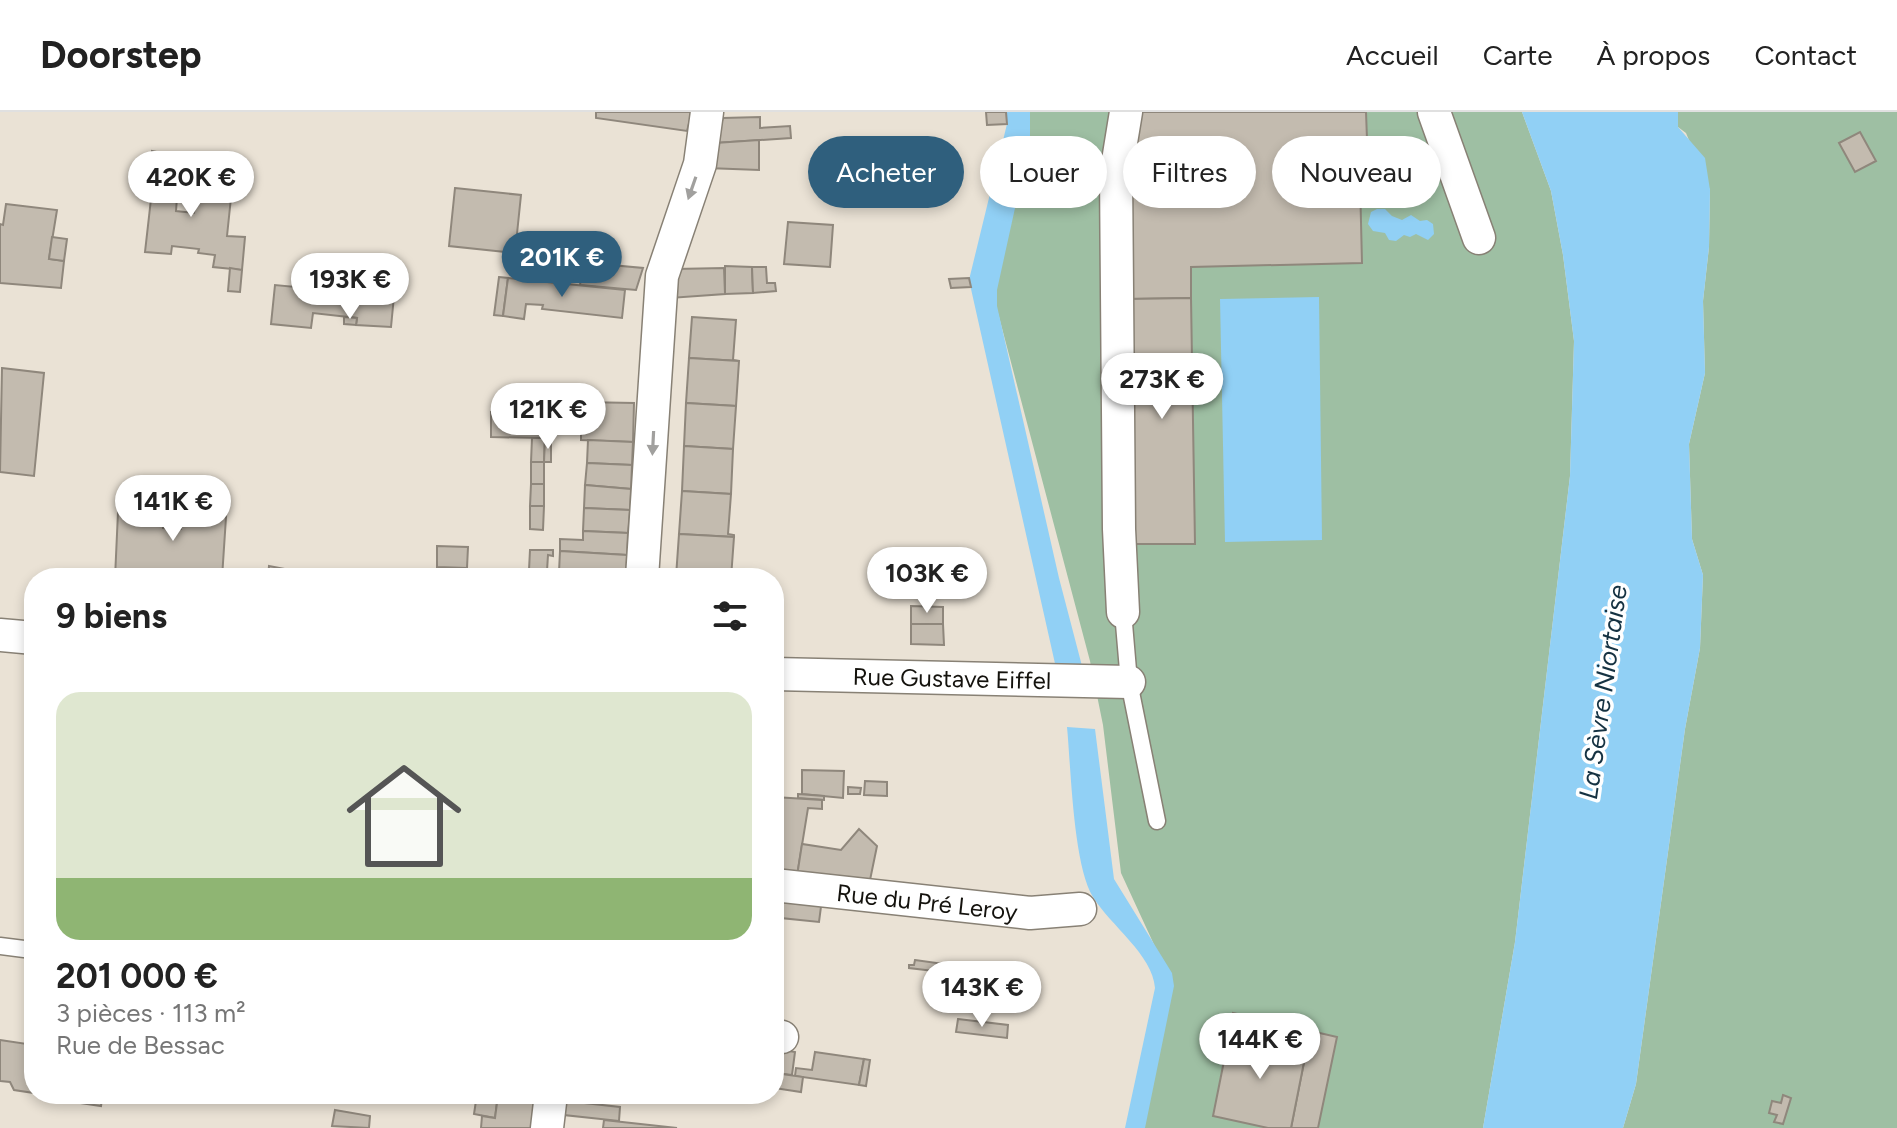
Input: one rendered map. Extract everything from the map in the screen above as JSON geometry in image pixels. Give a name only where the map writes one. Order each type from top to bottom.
[{"type":"street","points":[[643,568],[662,276],[700,164],[707,112]]},
{"type":"street","points":[[1123,612],[1119,529],[1116,173],[1126,112]]},
{"type":"street","points":[[1434,112],[1479,238]]},
{"type":"street","points":[[0,635],[24,637]]},
{"type":"street","name":"Rue Gustave Eiffel","points":[[784,674],[1129,682]]},
{"type":"street","name":"Rue du Pré Leroy","points":[[784,886],[1030,913],[1080,909]]},
{"type":"street","points":[[547,1128],[550,1104]]},
{"type":"lane","points":[[1123,612],[1129,682],[1157,821]]},
{"type":"lane","points":[[0,946],[24,949]]},
{"type":"green space","points":[[1028,112],[1522,112],[1551,191],[1563,255],[1574,341],[1570,476],[1515,942],[1483,1128],[1133,1128],[1169,977],[1121,873],[1103,725],[1090,661],[994,298],[1010,208],[1107,208],[1107,136],[1024,136]]},
{"type":"green space","points":[[1678,112],[1897,112],[1897,1128],[1623,1128],[1636,1084],[1685,729],[1700,648],[1703,575],[1692,539],[1689,444],[1705,373],[1703,301],[1709,247],[1710,190],[1686,133],[1678,127]]},
{"type":"water","points":[[1006,112],[1030,112],[1030,136],[1004,136]]},
{"type":"water","name":"La Sèvre Niortaise","points":[[1522,112],[1678,112],[1678,127],[1705,158],[1710,190],[1709,247],[1703,301],[1705,373],[1689,444],[1692,539],[1703,575],[1700,648],[1685,729],[1636,1084],[1623,1128],[1483,1128],[1515,942],[1570,476],[1574,341],[1563,255],[1551,191]]},
{"type":"water","points":[[987,208],[1015,208],[997,290],[997,306],[1082,666],[1056,668],[969,280]]},
{"type":"water","points":[[1385,209],[1402,220],[1411,215],[1420,221],[1427,220],[1433,224],[1434,234],[1428,240],[1416,234],[1410,237],[1404,235],[1396,241],[1389,240],[1385,233],[1373,231],[1368,224],[1371,212]]},
{"type":"water","points":[[1319,297],[1322,540],[1225,542],[1220,299]]},
{"type":"water","points":[[1067,727],[1095,729],[1114,879],[1172,973],[1174,986],[1145,1128],[1125,1128],[1155,988],[1147,964],[1100,908],[1086,882],[1077,840]]},
{"type":"building","points":[[596,112],[692,112],[687,131],[596,118]]},
{"type":"building","points":[[986,112],[1006,112],[1007,124],[987,125]]},
{"type":"building","points":[[1123,112],[1366,112],[1367,136],[1272,136],[1272,208],[1361,208],[1362,263],[1191,267],[1191,298],[1128,299],[1126,208],[1256,208],[1256,136],[1124,136]]},
{"type":"building","points":[[760,117],[760,128],[790,126],[791,138],[715,143],[723,118]]},
{"type":"building","points":[[1860,132],[1876,161],[1855,172],[1839,143]]},
{"type":"building","points":[[759,140],[759,170],[707,168],[715,143]]},
{"type":"building","points":[[152,151],[180,157],[176,211],[194,213],[196,200],[204,201],[206,185],[232,188],[227,236],[245,237],[242,270],[213,267],[215,255],[198,253],[199,249],[172,246],[171,254],[145,252],[151,199],[170,200],[171,191],[148,188]]},
{"type":"building","points":[[455,188],[521,195],[515,253],[449,246]]},
{"type":"building","points":[[164,190],[171,191],[170,200],[162,200]]},
{"type":"building","points":[[6,204],[57,210],[49,259],[64,261],[61,288],[0,283],[0,224],[3,225]]},
{"type":"building","points":[[788,222],[833,225],[830,267],[784,264]]},
{"type":"building","points":[[52,237],[67,239],[64,261],[49,259]]},
{"type":"building","points":[[567,261],[643,268],[636,290],[580,285],[582,272],[567,270]]},
{"type":"building","points":[[725,266],[752,267],[753,293],[725,294]]},
{"type":"building","points":[[752,267],[766,267],[767,283],[775,283],[776,291],[753,293]]},
{"type":"building","points":[[230,268],[242,270],[240,292],[228,291]]},
{"type":"building","points":[[724,268],[725,294],[670,298],[675,269]]},
{"type":"building","points":[[499,277],[508,278],[503,316],[494,315]]},
{"type":"building","points":[[508,278],[625,290],[622,318],[542,309],[543,305],[526,304],[524,319],[503,316]]},
{"type":"building","points":[[969,278],[971,287],[951,288],[949,279]]},
{"type":"building","points":[[328,283],[361,286],[360,293],[394,296],[391,327],[356,325],[357,318],[313,313],[311,328],[271,324],[275,285],[327,290]]},
{"type":"building","points":[[361,286],[375,287],[375,294],[360,293]]},
{"type":"building","points":[[1191,298],[1195,544],[1132,544],[1128,299]]},
{"type":"building","points":[[344,317],[357,318],[356,325],[344,324]]},
{"type":"building","points":[[692,317],[736,320],[733,360],[739,361],[689,358]]},
{"type":"building","points":[[689,358],[739,361],[736,406],[686,403]]},
{"type":"building","points":[[2,368],[44,373],[34,476],[0,472]]},
{"type":"building","points":[[581,402],[634,403],[633,442],[581,440]]},
{"type":"building","points":[[686,403],[736,406],[733,449],[684,446]]},
{"type":"building","points":[[505,409],[541,409],[541,438],[491,437],[491,412],[505,412]]},
{"type":"building","points":[[546,425],[555,426],[555,435],[546,435]]},
{"type":"building","points":[[532,438],[545,438],[544,462],[531,462]]},
{"type":"building","points":[[545,438],[551,439],[551,462],[544,462]]},
{"type":"building","points":[[588,440],[633,442],[632,465],[587,463]]},
{"type":"building","points":[[684,446],[733,449],[731,494],[682,491]]},
{"type":"building","points":[[531,462],[544,462],[544,484],[531,484]]},
{"type":"building","points":[[587,463],[632,465],[631,489],[585,485]]},
{"type":"building","points":[[531,484],[544,484],[544,506],[530,506]]},
{"type":"building","points":[[585,485],[631,489],[630,510],[584,508]]},
{"type":"building","points":[[682,491],[731,494],[728,534],[734,537],[679,534]]},
{"type":"building","points":[[183,498],[227,502],[223,568],[115,568],[118,512],[164,516],[163,528],[181,529]]},
{"type":"building","points":[[530,506],[544,506],[543,530],[530,529]]},
{"type":"building","points":[[584,508],[630,510],[628,533],[583,531]]},
{"type":"building","points":[[583,531],[628,533],[627,555],[560,551],[560,539],[583,540]]},
{"type":"building","points":[[679,534],[734,537],[732,568],[677,568]]},
{"type":"building","points":[[437,546],[468,547],[467,568],[437,567]]},
{"type":"building","points":[[530,550],[553,550],[553,556],[548,555],[547,568],[529,568]]},
{"type":"building","points":[[560,551],[627,555],[626,568],[559,568]]},
{"type":"building","points":[[911,606],[943,607],[943,624],[911,624]]},
{"type":"building","points":[[911,624],[943,624],[944,645],[911,644]]},
{"type":"building","points":[[802,770],[844,771],[843,798],[802,794]]},
{"type":"building","points":[[865,781],[887,782],[887,796],[864,795]]},
{"type":"building","points":[[848,787],[861,788],[860,794],[848,794]]},
{"type":"building","points":[[798,794],[824,796],[824,800],[798,798]]},
{"type":"building","points":[[784,798],[822,800],[822,809],[808,808],[797,876],[784,874]]},
{"type":"building","points":[[859,829],[877,846],[869,885],[797,876],[802,844],[841,850]]},
{"type":"building","points":[[784,896],[822,899],[819,922],[784,918]]},
{"type":"building","points":[[915,960],[944,964],[942,972],[909,968]]},
{"type":"building","points":[[1233,1013],[1337,1037],[1318,1128],[1291,1128],[1307,1047],[1230,1031]]},
{"type":"building","points":[[958,1019],[1008,1025],[1007,1038],[956,1032]]},
{"type":"building","points":[[1230,1031],[1307,1047],[1291,1128],[1268,1128],[1213,1116]]},
{"type":"building","points":[[0,1040],[24,1044],[24,1092],[14,1090],[10,1082],[0,1081]]},
{"type":"building","points":[[784,1050],[795,1052],[792,1075],[784,1074]]},
{"type":"building","points":[[815,1052],[864,1059],[859,1085],[795,1076],[796,1068],[812,1070]]},
{"type":"building","points":[[864,1059],[870,1060],[866,1086],[859,1085]]},
{"type":"building","points":[[784,1074],[803,1077],[801,1092],[784,1089]]},
{"type":"building","points":[[1783,1095],[1791,1098],[1783,1124],[1774,1122],[1777,1115],[1769,1113],[1772,1101],[1781,1103]]},
{"type":"building","points":[[476,1104],[497,1104],[495,1118],[474,1114]]},
{"type":"building","points":[[497,1104],[536,1104],[533,1128],[481,1128],[482,1116],[495,1118]]},
{"type":"building","points":[[566,1104],[620,1107],[619,1121],[564,1115]]},
{"type":"building","points":[[335,1110],[370,1116],[369,1128],[332,1126]]},
{"type":"building","points":[[604,1120],[677,1128],[603,1128]]}]
